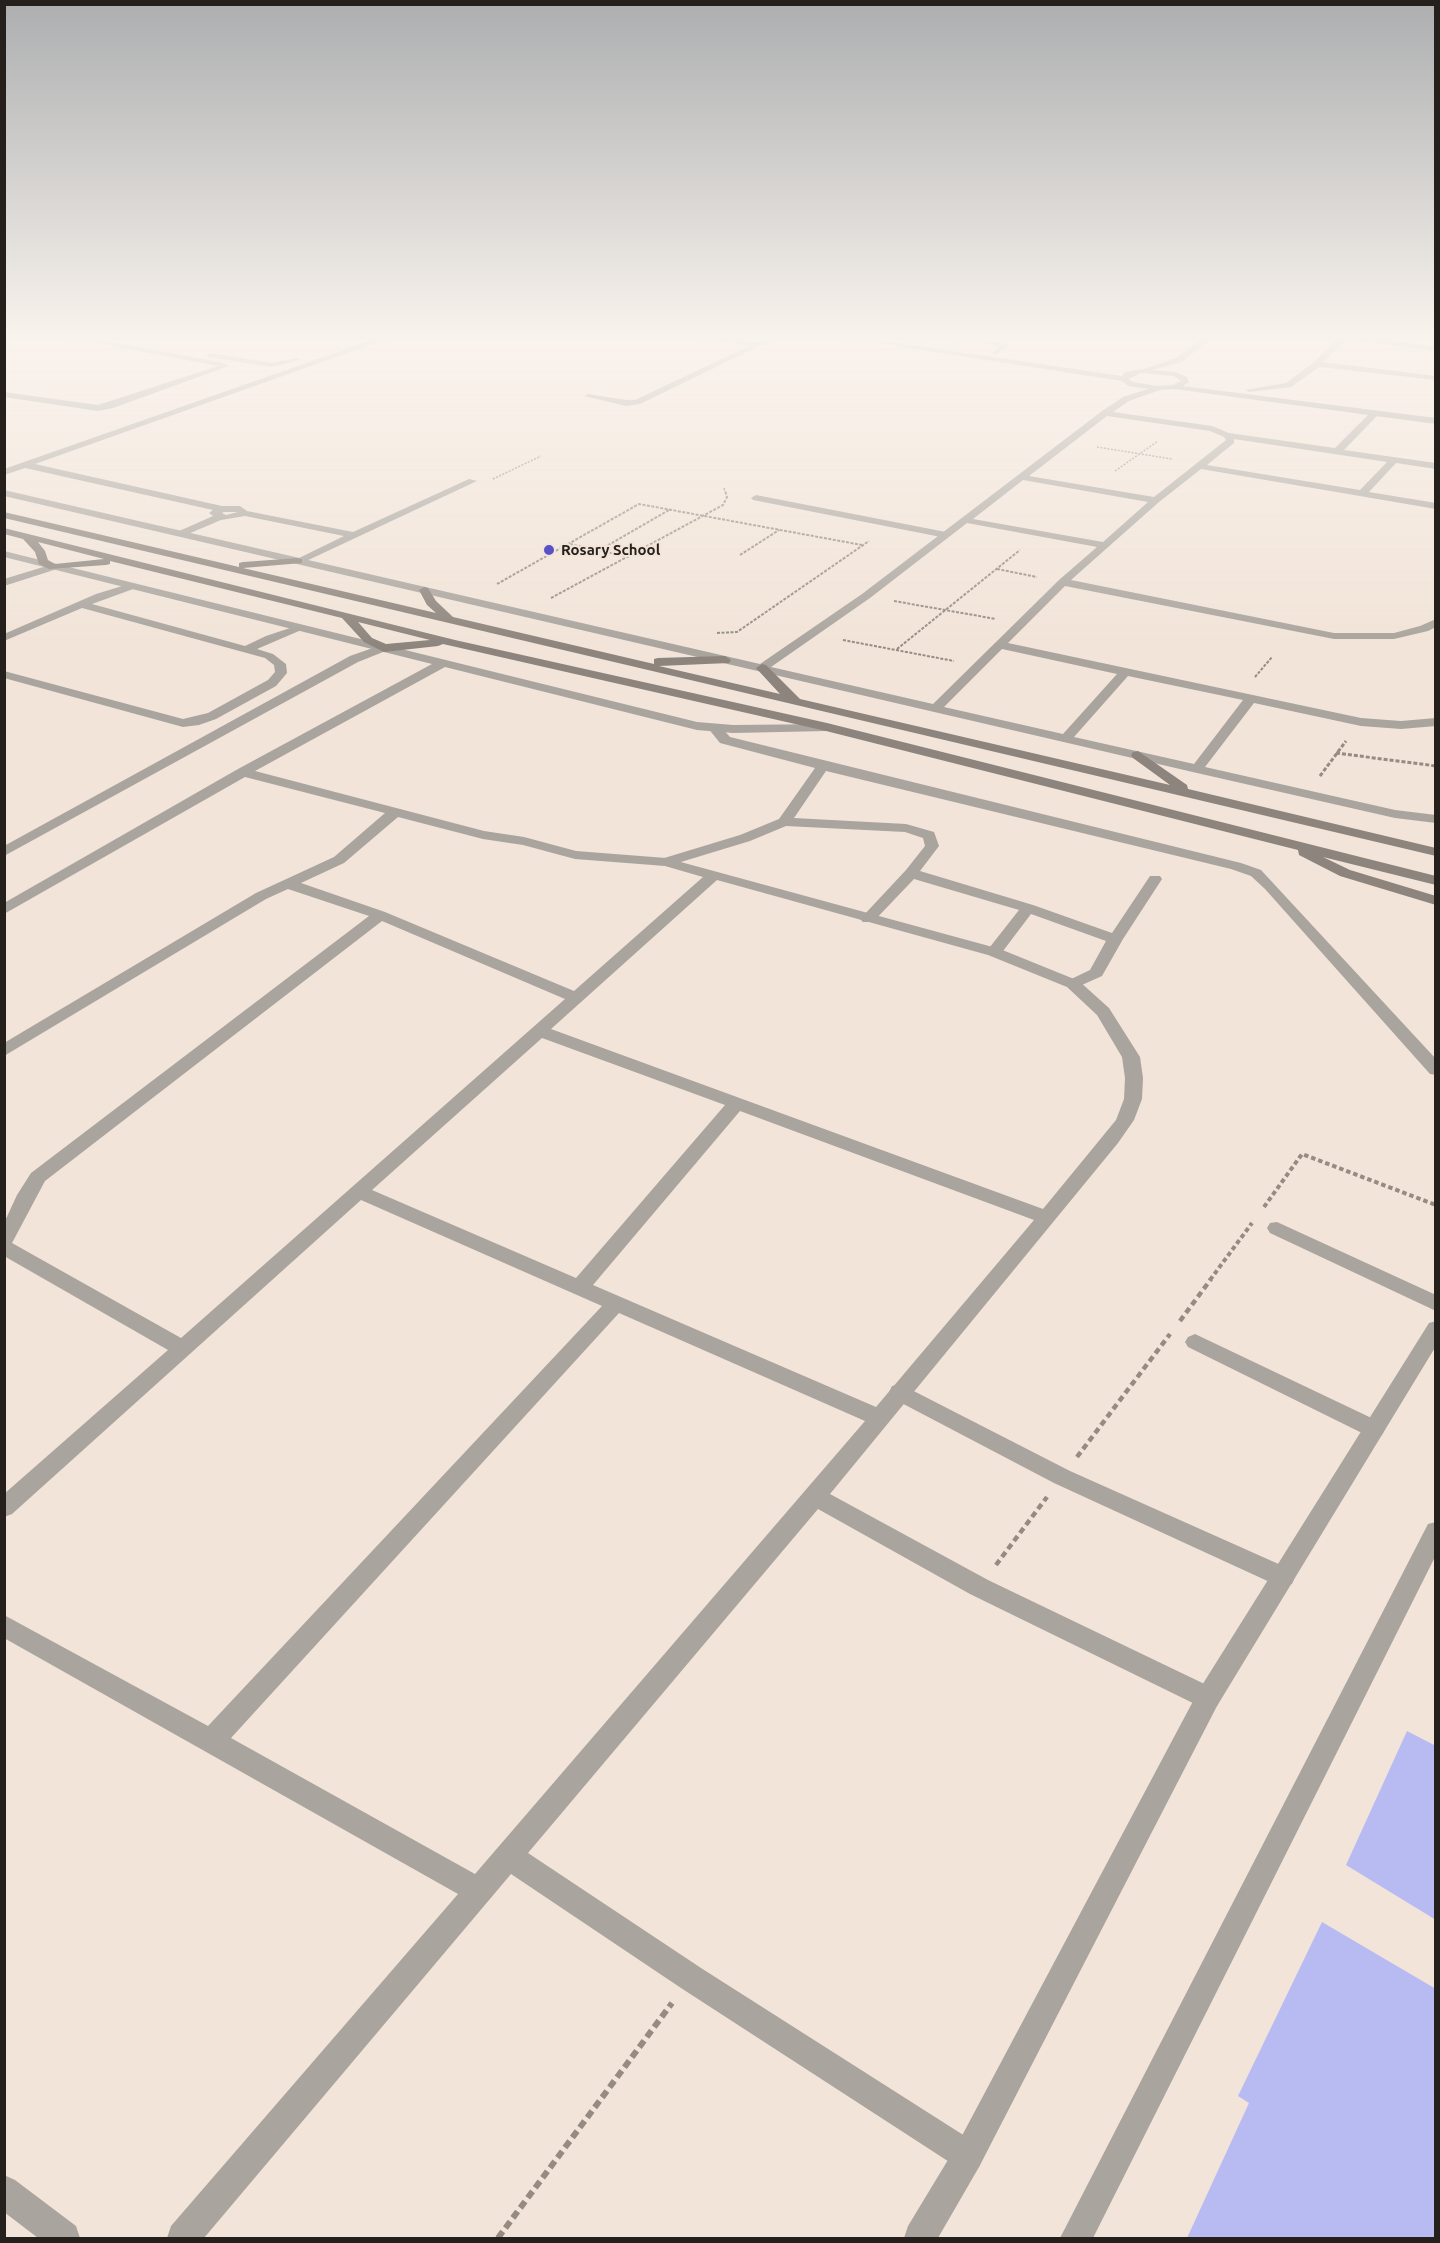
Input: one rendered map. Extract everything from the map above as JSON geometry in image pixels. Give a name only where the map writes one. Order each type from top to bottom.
[{"type":"main road","points":[[4,515],[1436,852]]},
{"type":"main road","points":[[4,531],[455,643],[826,728],[1436,881]]},
{"type":"main road","points":[[27,537],[39,551],[43,562],[53,567],[125,561]]},
{"type":"main road","points":[[217,565],[298,561]]},
{"type":"main road","points":[[424,590],[430,603],[452,621]]},
{"type":"main road","points":[[345,615],[368,640],[384,648],[455,643]]},
{"type":"main road","points":[[619,661],[725,660]]},
{"type":"main road","points":[[762,668],[777,685],[799,702]]},
{"type":"main road","points":[[1138,755],[1163,776],[1197,796]]},
{"type":"main road","points":[[1380,839],[1436,843]]},
{"type":"main road","points":[[1297,845],[1305,853],[1330,867],[1436,901]]},
{"type":"street","points":[[4,472],[100,439]]},
{"type":"street","points":[[762,668],[809,633],[866,597],[1070,439]]},
{"type":"street","points":[[936,708],[1063,582],[1156,500],[1228,444],[1231,441],[1229,439]]},
{"type":"street","points":[[1252,439],[1436,466]]},
{"type":"street","points":[[1338,451],[1350,439]]},
{"type":"street","points":[[1362,494],[1394,460]]},
{"type":"street","points":[[25,465],[221,513]]},
{"type":"street","points":[[1200,465],[1436,506]]},
{"type":"street","points":[[1021,477],[1156,500]]},
{"type":"street","points":[[298,561],[472,481]]},
{"type":"street","points":[[4,493],[1197,769],[1395,814],[1436,819]]},
{"type":"street","points":[[756,498],[946,535]]},
{"type":"street","points":[[181,534],[221,513],[236,508],[243,510],[244,513],[353,535]]},
{"type":"street","points":[[965,520],[1104,546]]},
{"type":"street","points":[[4,554],[697,726],[826,728]]},
{"type":"street","points":[[4,582],[53,567]]},
{"type":"street","points":[[1063,582],[1334,636],[1394,636],[1410,633],[1435,623]]},
{"type":"street","points":[[4,638],[81,604],[132,586]]},
{"type":"street","points":[[4,674],[170,721],[191,723],[212,716],[278,678],[281,673],[280,663],[269,656],[81,604]]},
{"type":"street","points":[[246,650],[270,638],[300,628]]},
{"type":"street","points":[[1000,645],[1361,722],[1436,722]]},
{"type":"street","points":[[4,852],[354,659],[384,648]]},
{"type":"street","points":[[4,910],[243,772],[443,663]]},
{"type":"street","points":[[1066,738],[1125,672]]},
{"type":"street","points":[[1197,769],[1251,698]]},
{"type":"street","points":[[1420,723],[1436,737]]},
{"type":"street","points":[[714,728],[725,740],[1236,866],[1256,873],[1436,1070]]},
{"type":"street","points":[[784,822],[823,766]]},
{"type":"street","points":[[183,2238],[815,1496],[1112,1140],[1125,1120],[1133,1099],[1134,1078],[1131,1057],[1103,1012],[1073,984],[994,952],[666,862],[575,855],[524,841],[483,836],[243,772]]},
{"type":"street","points":[[4,1051],[285,883],[339,860],[395,812]]},
{"type":"street","points":[[666,862],[745,838],[784,822],[906,828],[929,835],[932,846],[911,873],[868,919]]},
{"type":"street","points":[[911,873],[1028,908],[1115,939]]},
{"type":"street","points":[[4,1508],[714,875]]},
{"type":"street","points":[[1073,984],[1096,973],[1115,939],[1155,879]]},
{"type":"street","points":[[285,883],[380,915],[577,998]]},
{"type":"street","points":[[994,952],[1028,908]]},
{"type":"street","points":[[4,1239],[26,1195],[42,1173],[380,915]]},
{"type":"street","points":[[540,1031],[1048,1218]]},
{"type":"street","points":[[579,1288],[737,1103]]},
{"type":"street","points":[[359,1192],[880,1418]]},
{"type":"street","points":[[1278,1228],[1436,1304]]},
{"type":"street","points":[[4,1247],[183,1349]]},
{"type":"street","points":[[211,1741],[616,1304]]},
{"type":"street","points":[[920,2238],[968,2156],[1209,1698],[1436,1328]]},
{"type":"street","points":[[1196,1342],[1374,1429]]},
{"type":"street","points":[[900,1392],[1062,1477],[1283,1577]]},
{"type":"street","points":[[815,1496],[979,1587],[1209,1698]]},
{"type":"street","points":[[1076,2238],[1436,1531]]},
{"type":"street","points":[[4,1625],[479,1891]]},
{"type":"street","points":[[508,1856],[691,1978],[968,2156]]},
{"type":"street","points":[[4,2192],[64,2238]]},
{"type":"path","points":[[1090,489],[1161,439]]},
{"type":"path","points":[[1066,442],[1200,465]]},
{"type":"path","points":[[489,481],[541,456]]},
{"type":"path","points":[[524,613],[723,505],[727,497],[724,488]]},
{"type":"path","points":[[504,586],[497,584],[639,504],[862,545]]},
{"type":"path","points":[[600,550],[670,510]]},
{"type":"path","points":[[708,631],[724,634],[737,632],[892,525]]},
{"type":"path","points":[[740,555],[779,530]]},
{"type":"path","points":[[897,650],[1040,534]]},
{"type":"path","points":[[569,543],[629,557]]},
{"type":"path","points":[[997,569],[1063,582]]},
{"type":"path","points":[[544,595],[565,599]]},
{"type":"path","points":[[866,597],[1021,623]]},
{"type":"path","points":[[809,633],[978,665]]},
{"type":"path","points":[[1307,794],[1361,722]]},
{"type":"path","points":[[1336,753],[1436,766]]},
{"type":"path","points":[[498,2238],[691,1978]]},
{"type":"building","points":[[1407,1731],[1436,1746],[1436,1920],[1346,1865]]},
{"type":"building","points":[[1322,1922],[1436,1989],[1436,2238],[1187,2238],[1249,2103],[1238,2096]]},
{"type":"place","name":"Rosary School","points":[[549,550]]}]
